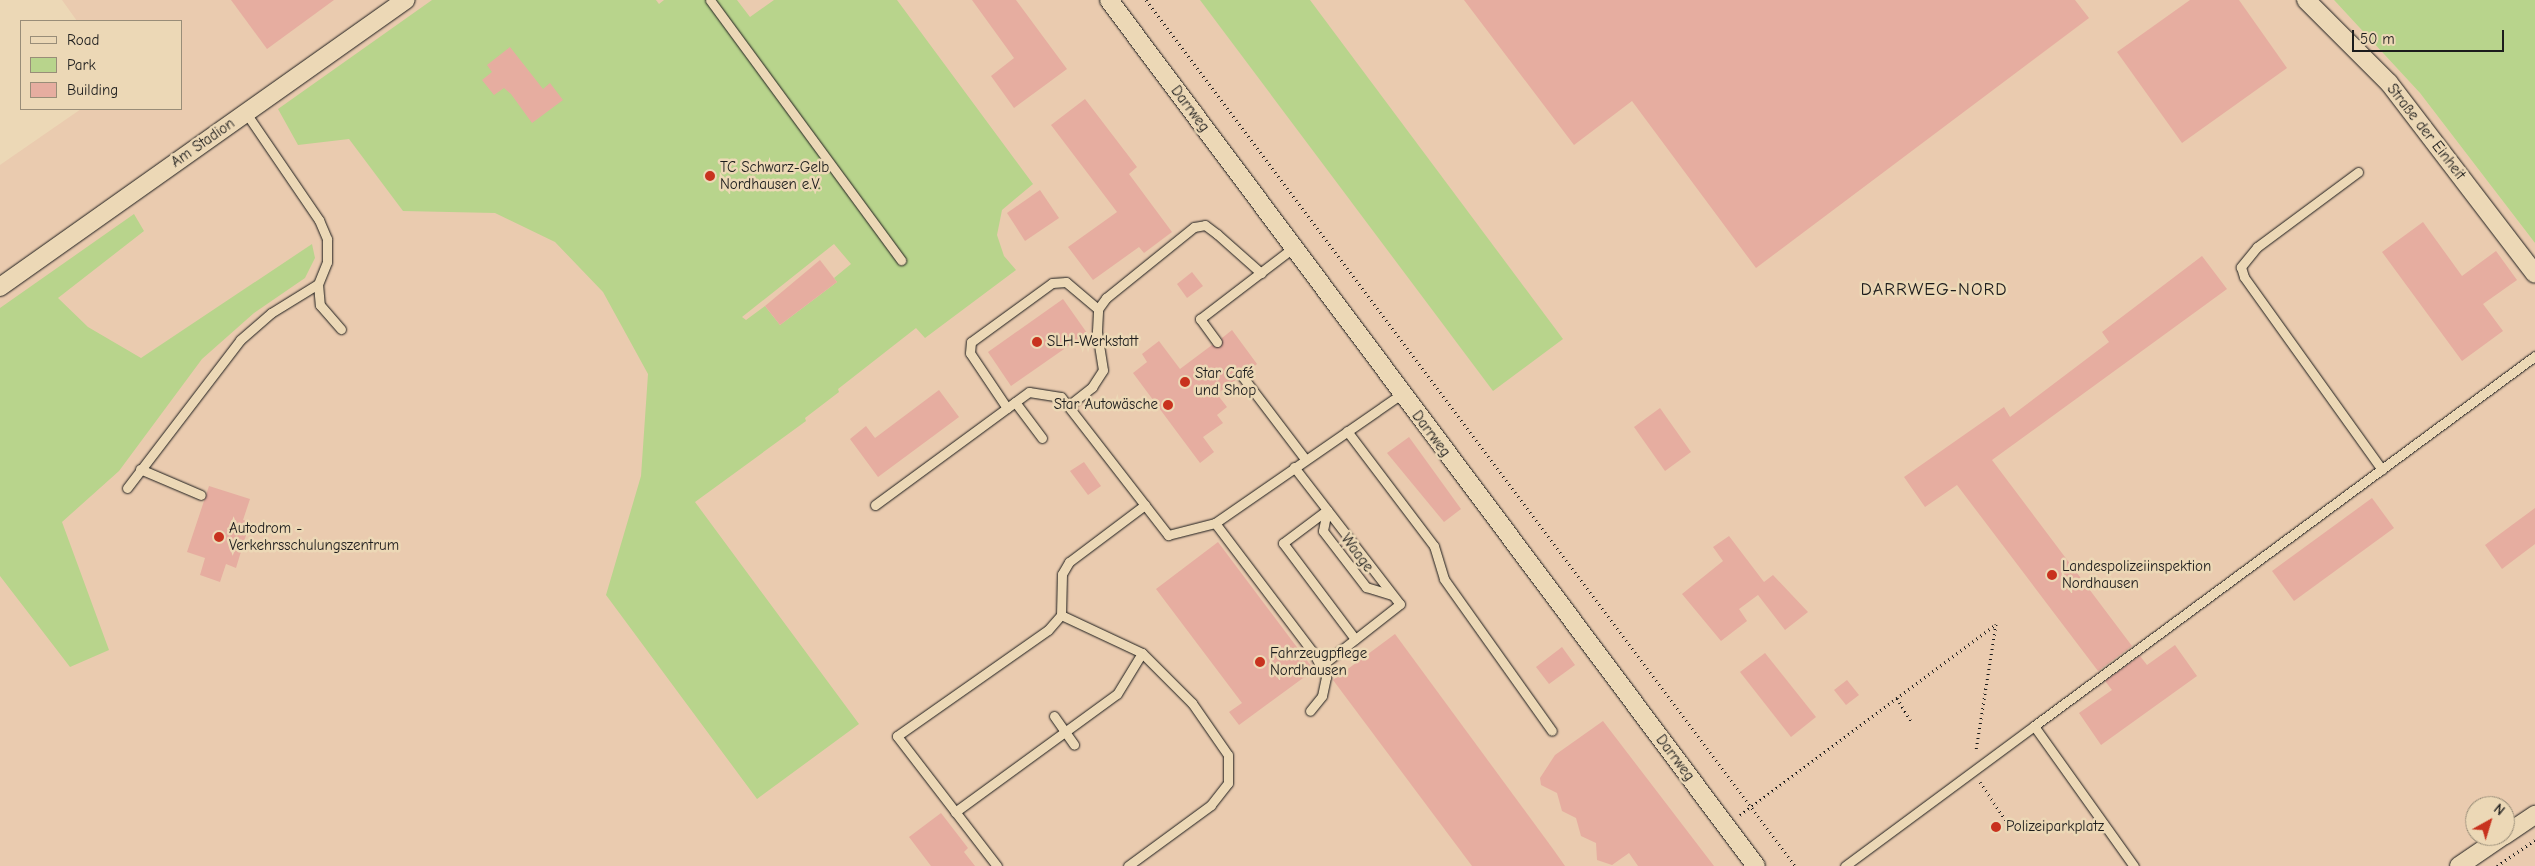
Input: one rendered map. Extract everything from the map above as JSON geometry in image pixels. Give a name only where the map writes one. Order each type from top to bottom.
[{"type":"street","name":"Am Stadion","points":[[0,286],[406,0]]},
{"type":"street","name":"Darrweg","points":[[1109,0],[1401,394],[1756,866]]},
{"type":"street","name":"Straße der Einheit","points":[[2306,0],[2389,83],[2535,274]]},
{"type":"street","points":[[2515,828],[2535,815]]},
{"type":"street","points":[[2459,866],[2488,846]]},
{"type":"lane","points":[[710,0],[901,260]]},
{"type":"lane","points":[[246,113],[318,220],[327,239],[327,262],[318,284],[320,305],[341,328]]},
{"type":"lane","points":[[2358,172],[2257,247],[2241,267],[2244,277],[2382,470]]},
{"type":"lane","points":[[1068,406],[1092,387],[1102,370],[1098,309],[1106,298],[1194,227],[1205,225],[1261,273]]},
{"type":"lane","points":[[1217,342],[1200,319],[1293,248]]},
{"type":"lane","points":[[1007,408],[970,353],[971,342],[1052,283],[1066,282],[1098,309]]},
{"type":"lane","points":[[127,488],[240,340],[271,313],[318,284]]},
{"type":"lane","points":[[1844,866],[2535,356]]},
{"type":"lane","points":[[1242,376],[1305,459]]},
{"type":"lane","points":[[875,505],[1029,392],[1061,397],[1168,535],[1215,523],[1401,394]]},
{"type":"lane","points":[[1016,402],[1042,438]]},
{"type":"lane","points":[[1347,431],[1434,546],[1444,579],[1552,731]]},
{"type":"lane","points":[[1294,467],[1400,604],[1321,666]]},
{"type":"lane","points":[[140,469],[201,495]]},
{"type":"lane","points":[[997,866],[897,736],[1048,630],[1061,615],[1062,574],[1068,562],[1145,505]]},
{"type":"lane","points":[[1327,510],[1282,543],[1355,639]]},
{"type":"lane","name":"Waage","points":[[1327,510],[1323,531],[1366,587],[1392,595]]},
{"type":"lane","points":[[1215,523],[1321,666],[1326,677],[1322,696],[1310,711]]},
{"type":"lane","points":[[1061,615],[1142,653],[1192,704],[1228,755],[1228,783],[1210,805],[1128,866]]},
{"type":"lane","points":[[955,812],[1117,694],[1142,653]]},
{"type":"lane","points":[[1054,716],[1074,745]]},
{"type":"lane","points":[[2034,726],[2134,866]]},
{"type":"path","points":[[1146,0],[1752,806],[1795,866]]},
{"type":"path","points":[[1726,826],[1996,624],[1973,771],[2007,822]]},
{"type":"path","points":[[1897,698],[1911,720]]},
{"type":"path","points":[[2497,866],[2535,840]]},
{"type":"shaded area","points":[[62,0],[2334,0],[2420,93],[2535,243],[2535,866],[0,866],[0,165],[80,110],[182,110],[182,20],[76,20]]},
{"type":"green space","points":[[432,0],[656,0],[659,4],[664,0],[737,0],[750,17],[774,0],[897,0],[1033,184],[1002,210],[997,235],[1004,256],[1016,270],[925,338],[916,328],[838,389],[839,392],[805,418],[806,421],[695,502],[859,724],[757,799],[606,595],[641,476],[648,374],[603,292],[555,242],[495,213],[403,211],[349,139],[298,145],[278,109]],"holes":[[[834,244],[851,264],[834,278],[837,282],[780,325],[765,306],[746,320],[742,317]]]},
{"type":"green space","points":[[1200,0],[1310,0],[1563,339],[1493,391]]},
{"type":"green space","points":[[2334,0],[2535,0],[2535,243],[2420,93]]},
{"type":"green space","points":[[134,214],[144,231],[58,298],[88,327],[141,358],[312,244],[315,258],[305,278],[254,313],[202,359],[119,471],[62,522],[109,650],[70,667],[0,576],[0,308]]},
{"type":"building","points":[[231,0],[334,0],[267,49]]},
{"type":"building","points":[[972,0],[1016,0],[1067,69],[1014,108],[991,76],[1014,58]]},
{"type":"building","points":[[1464,0],[2075,0],[2089,18],[1756,268],[1632,101],[1574,145]]},
{"type":"building","points":[[2190,0],[2239,0],[2287,68],[2182,143],[2117,52]]},
{"type":"building","points":[[510,47],[543,89],[550,83],[563,100],[532,123],[511,94],[504,88],[494,95],[482,80],[492,72],[487,65]]},
{"type":"building","points":[[1085,99],[1137,167],[1129,174],[1172,232],[1144,253],[1139,247],[1093,280],[1068,247],[1117,212],[1051,125]]},
{"type":"building","points":[[1040,190],[1059,218],[1025,241],[1007,213]]},
{"type":"building","points":[[2423,222],[2462,276],[2496,251],[2517,280],[2483,304],[2503,331],[2462,361],[2382,252]]},
{"type":"building","points":[[2202,256],[2227,289],[1992,460],[2132,646],[2098,671],[1957,485],[1925,507],[1904,477],[2004,407],[2010,417],[2109,342],[2102,332]]},
{"type":"building","points":[[820,260],[837,282],[780,325],[765,306]]},
{"type":"building","points":[[1192,272],[1203,286],[1187,298],[1177,284]]},
{"type":"building","name":"SLH-Werkstatt","points":[[1063,299],[1087,333],[1011,386],[988,352]]},
{"type":"building","points":[[1232,330],[1257,364],[1247,372],[1239,371],[1237,379],[1217,394],[1227,407],[1217,415],[1223,423],[1203,437],[1214,452],[1200,463],[1133,373],[1147,362],[1142,354],[1159,341],[1180,369],[1212,345],[1221,347],[1222,338]]},
{"type":"building","points":[[939,390],[959,417],[878,477],[850,439],[866,426],[875,438]]},
{"type":"building","points":[[1660,408],[1691,452],[1665,471],[1634,427]]},
{"type":"building","points":[[1409,437],[1461,509],[1444,522],[1387,453]]},
{"type":"building","points":[[1084,462],[1101,486],[1088,495],[1070,471]]},
{"type":"building","name":"Autodrom - Verkehrsschulungszentrum","points":[[209,486],[250,499],[243,520],[250,522],[236,568],[226,564],[220,582],[200,575],[205,558],[187,552]]},
{"type":"building","points":[[2372,498],[2394,528],[2294,601],[2272,571]]},
{"type":"building","points":[[2535,508],[2535,544],[2502,569],[2485,545]]},
{"type":"building","points":[[1729,536],[1764,582],[1773,575],[1808,612],[1785,630],[1758,595],[1739,609],[1747,621],[1721,641],[1682,594],[1723,561],[1713,547]]},
{"type":"building","points":[[1218,542],[1314,670],[1239,725],[1229,712],[1242,703],[1156,589]]},
{"type":"building","points":[[1395,634],[1565,866],[1472,866],[1333,680]]},
{"type":"building","points":[[2175,645],[2197,676],[2101,745],[2079,713],[2112,690],[2105,681],[2140,656],[2147,665]]},
{"type":"building","points":[[1562,647],[1575,665],[1549,684],[1536,667]]},
{"type":"building","points":[[1765,653],[1816,717],[1791,737],[1740,672]]},
{"type":"building","points":[[1847,680],[1859,695],[1846,705],[1834,690]]},
{"type":"building","points":[[1603,721],[1714,866],[1638,866],[1629,853],[1612,865],[1597,860],[1596,843],[1581,836],[1576,818],[1562,811],[1557,793],[1541,785],[1540,778],[1555,755]]},
{"type":"building","points":[[941,813],[968,848],[964,852],[975,866],[931,866],[909,837]]},
{"type":"place","name":"TC Schwarz-Gelb Nordhausen e.V.","points":[[710,176]]},
{"type":"place","name":"SLH-Werkstatt","points":[[1037,342]]},
{"type":"place","name":"Star Café und Shop","points":[[1185,382]]},
{"type":"place","name":"Star Autowäsche","points":[[1168,405]]},
{"type":"place","name":"Autodrom - Verkehrsschulungszentrum","points":[[219,537]]},
{"type":"place","name":"Landespolizeiinspektion Nordhausen","points":[[2052,575]]},
{"type":"place","name":"Fahrzeugpflege Nordhausen","points":[[1260,662]]},
{"type":"place","name":"Polizeiparkplatz","points":[[1996,827]]},
{"type":"district","name":"DARRWEG-NORD","points":[[1934,290]]}]
